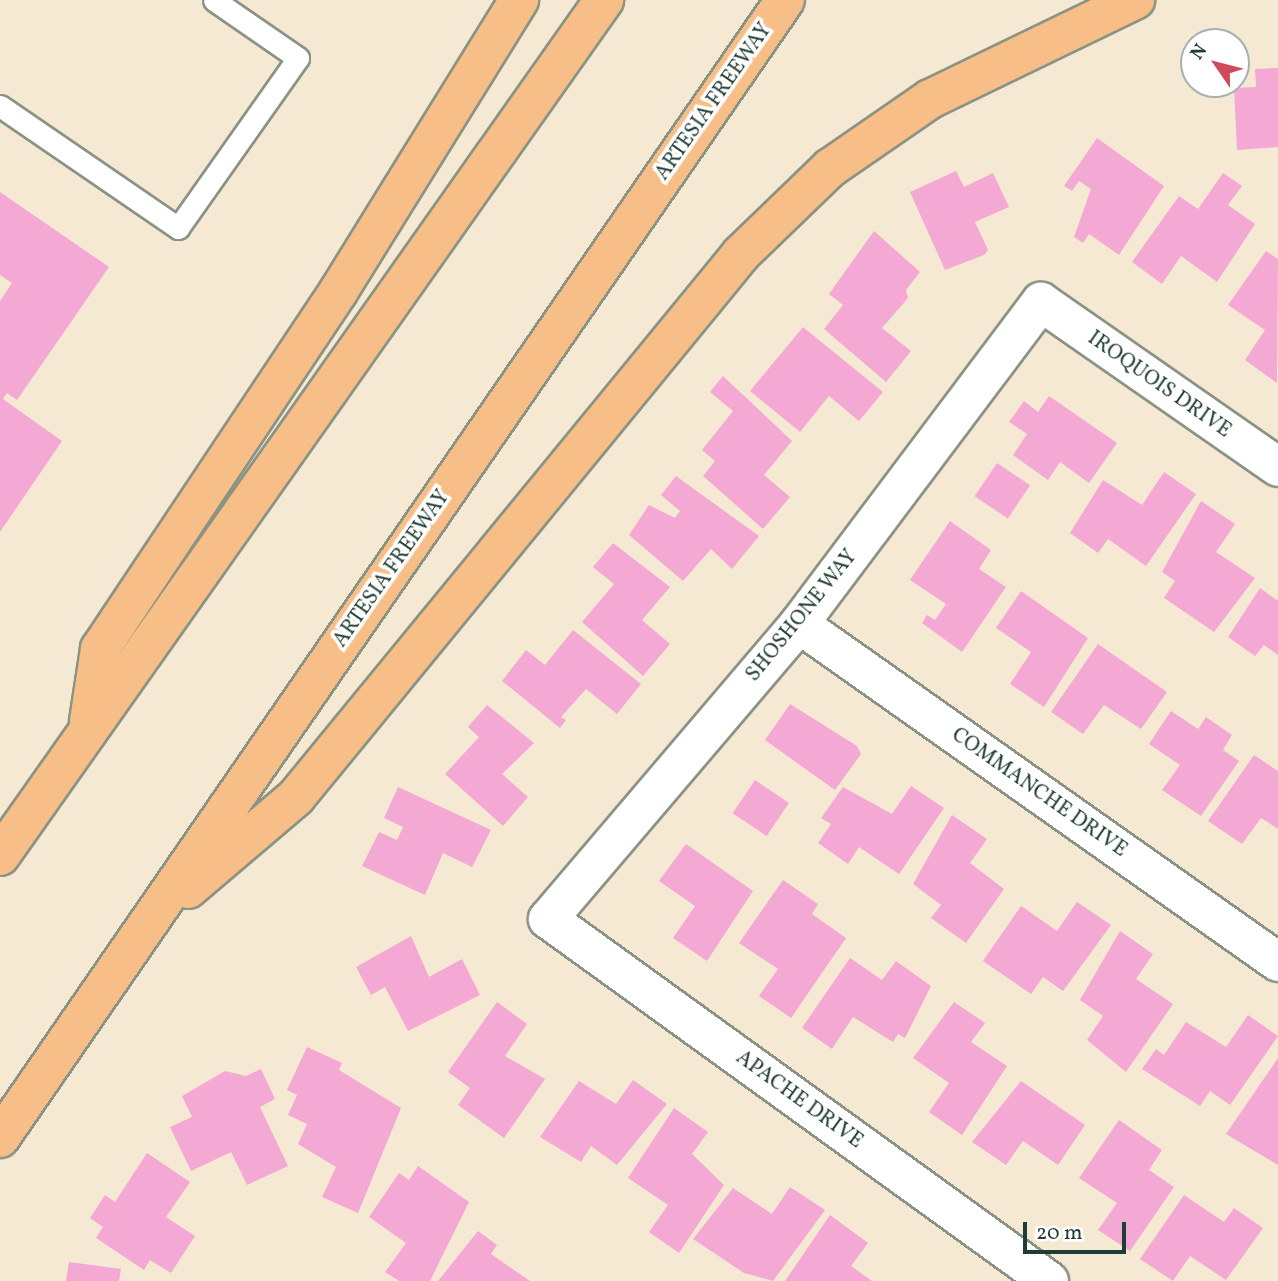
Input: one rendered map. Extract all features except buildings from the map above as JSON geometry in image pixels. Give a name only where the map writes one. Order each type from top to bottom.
[{"type":"highway","points":[[88,726],[100,649],[338,292],[519,0]]},
{"type":"highway","points":[[0,856],[88,726],[604,0]]},
{"type":"highway","name":"ARTESIA FREEWAY","points":[[0,1138],[785,0]]},
{"type":"highway","points":[[149,922],[296,797],[741,254],[830,168],[930,99],[1135,0]]},
{"type":"street","name":"IROQUOIS DRIVE","points":[[1041,302],[1278,467]]},
{"type":"street","name":"SHOSHONE WAY","points":[[548,919],[799,624],[1041,302]]},
{"type":"street","name":"COMMANCHE DRIVE","points":[[799,624],[1278,961]]},
{"type":"street","name":"APACHE DRIVE","points":[[548,919],[1049,1281]]},
{"type":"lane","points":[[0,106],[178,228],[298,58],[214,0]]}]
